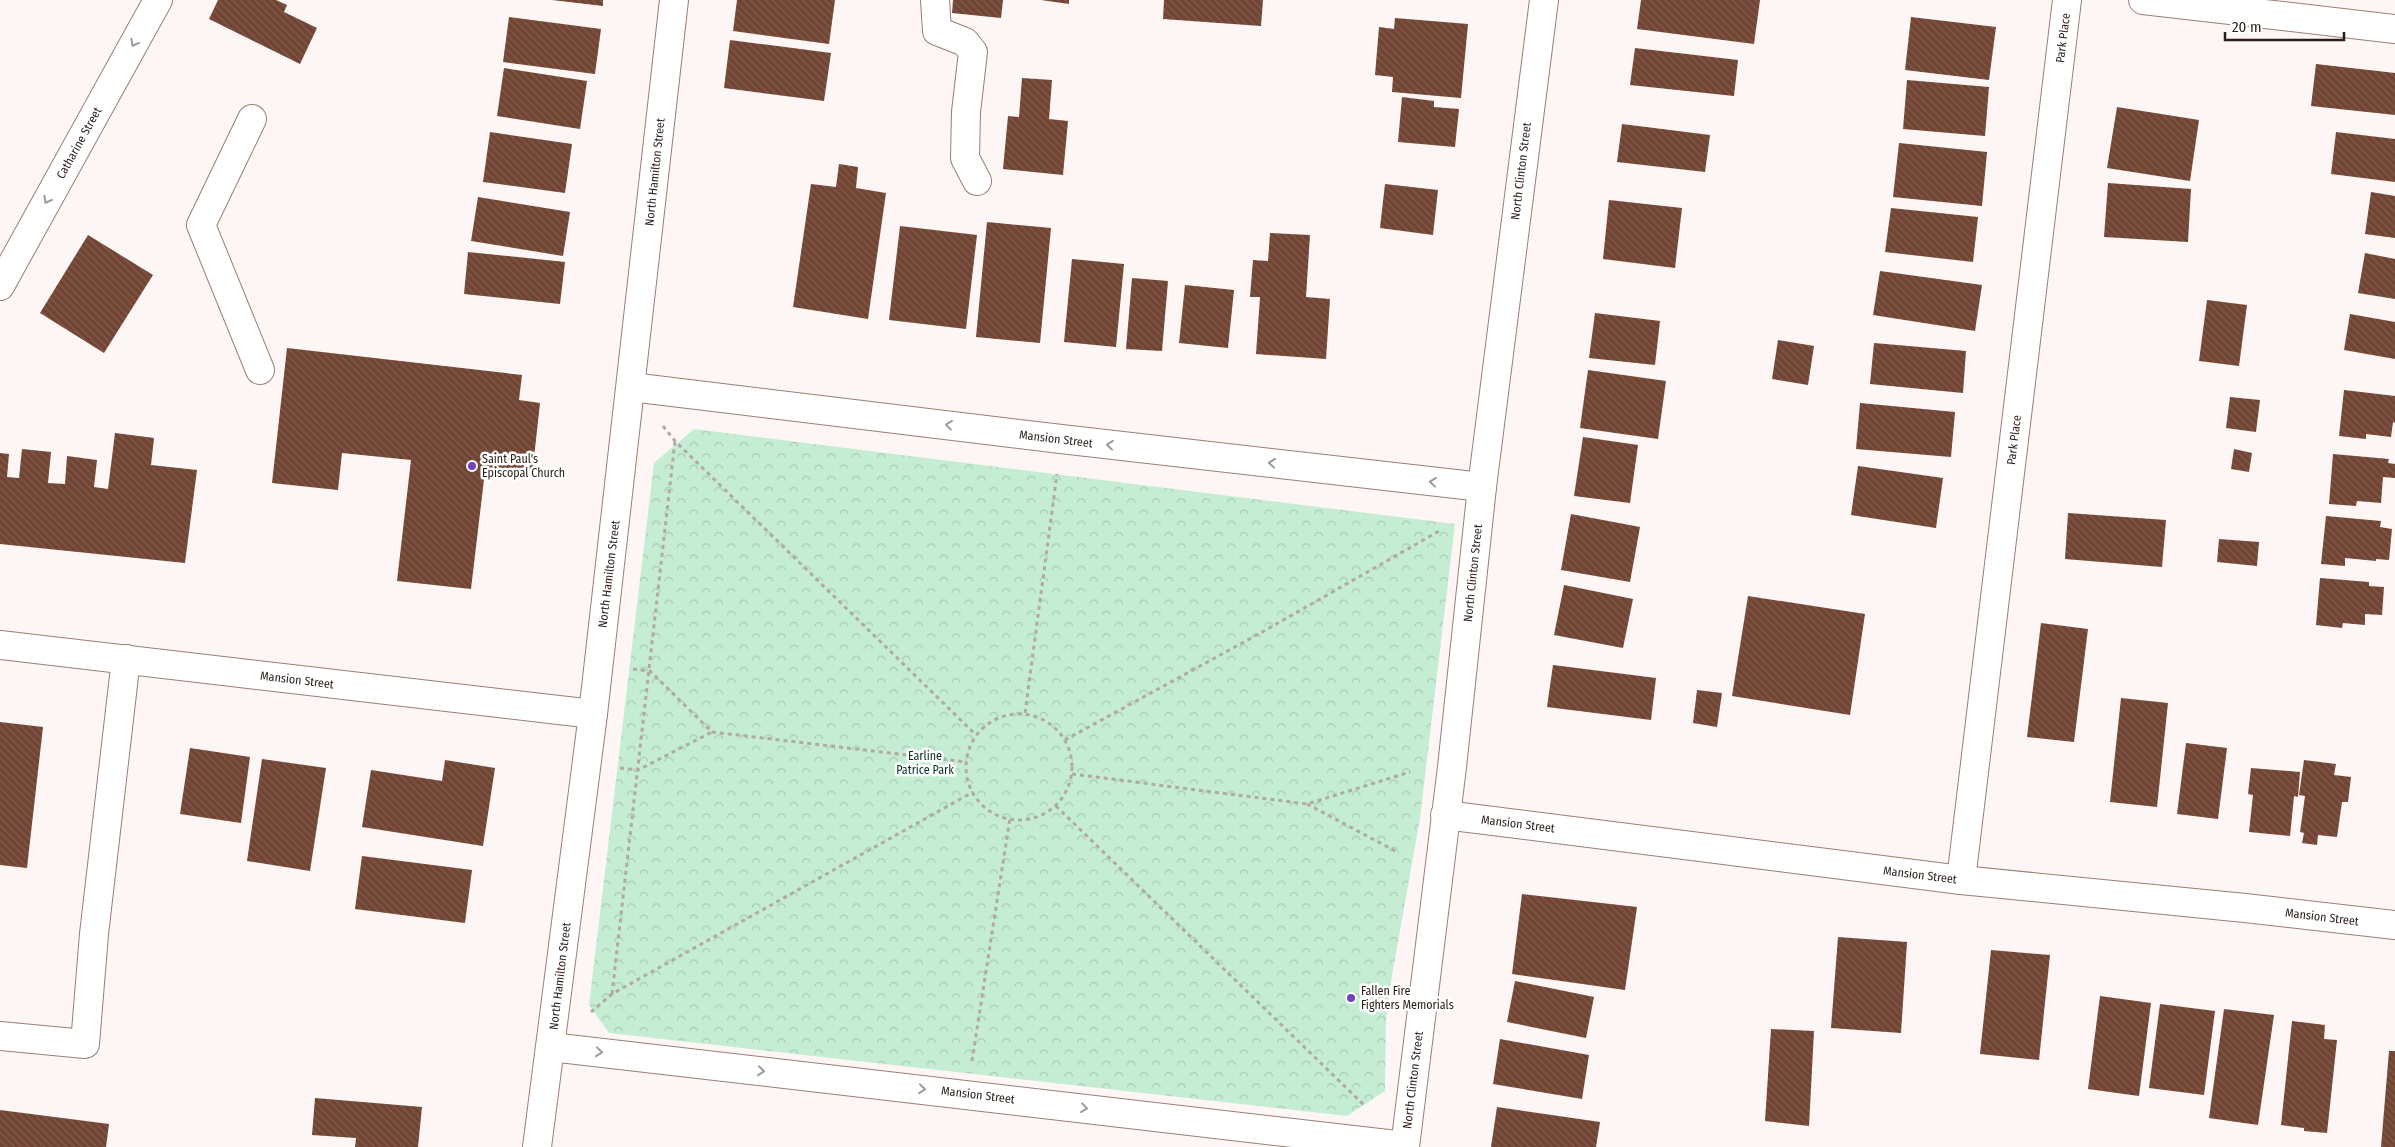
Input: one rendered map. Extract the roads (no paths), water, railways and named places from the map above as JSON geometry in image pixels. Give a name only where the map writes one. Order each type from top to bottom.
[{"type":"street","name":"Catharine Street","points":[[0,286],[158,0]]},
{"type":"street","name":"North Hamilton Street","points":[[537,1147],[593,714],[674,0]]},
{"type":"street","points":[[935,0],[937,31],[965,42],[973,52],[966,112],[965,158],[978,181]]},
{"type":"street","name":"North Clinton Street","points":[[1405,1146],[1482,487],[1544,0]]},
{"type":"street","name":"Park Place","points":[[1961,880],[2067,0]]},
{"type":"street","points":[[2143,0],[2395,29]]},
{"type":"street","points":[[252,119],[201,225],[260,370]]},
{"type":"street","name":"Mansion Street","points":[[631,386],[1061,439],[1482,487]]},
{"type":"street","name":"Mansion Street","points":[[0,645],[593,714]]},
{"type":"street","points":[[0,1036],[85,1044],[94,934],[126,660]]},
{"type":"street","name":"Mansion Street","points":[[1445,815],[1961,880],[2395,925]]},
{"type":"street","name":"Mansion Street","points":[[551,1047],[1405,1146]]},
{"type":"place","name":"Saint Paul's Episcopal Church","points":[[472,466]]},
{"type":"place","name":"Fallen Fire Fighters Memorials","points":[[1351,998]]},
{"type":"park label","name":"Earline Patrice Park","points":[[925,763]]}]
